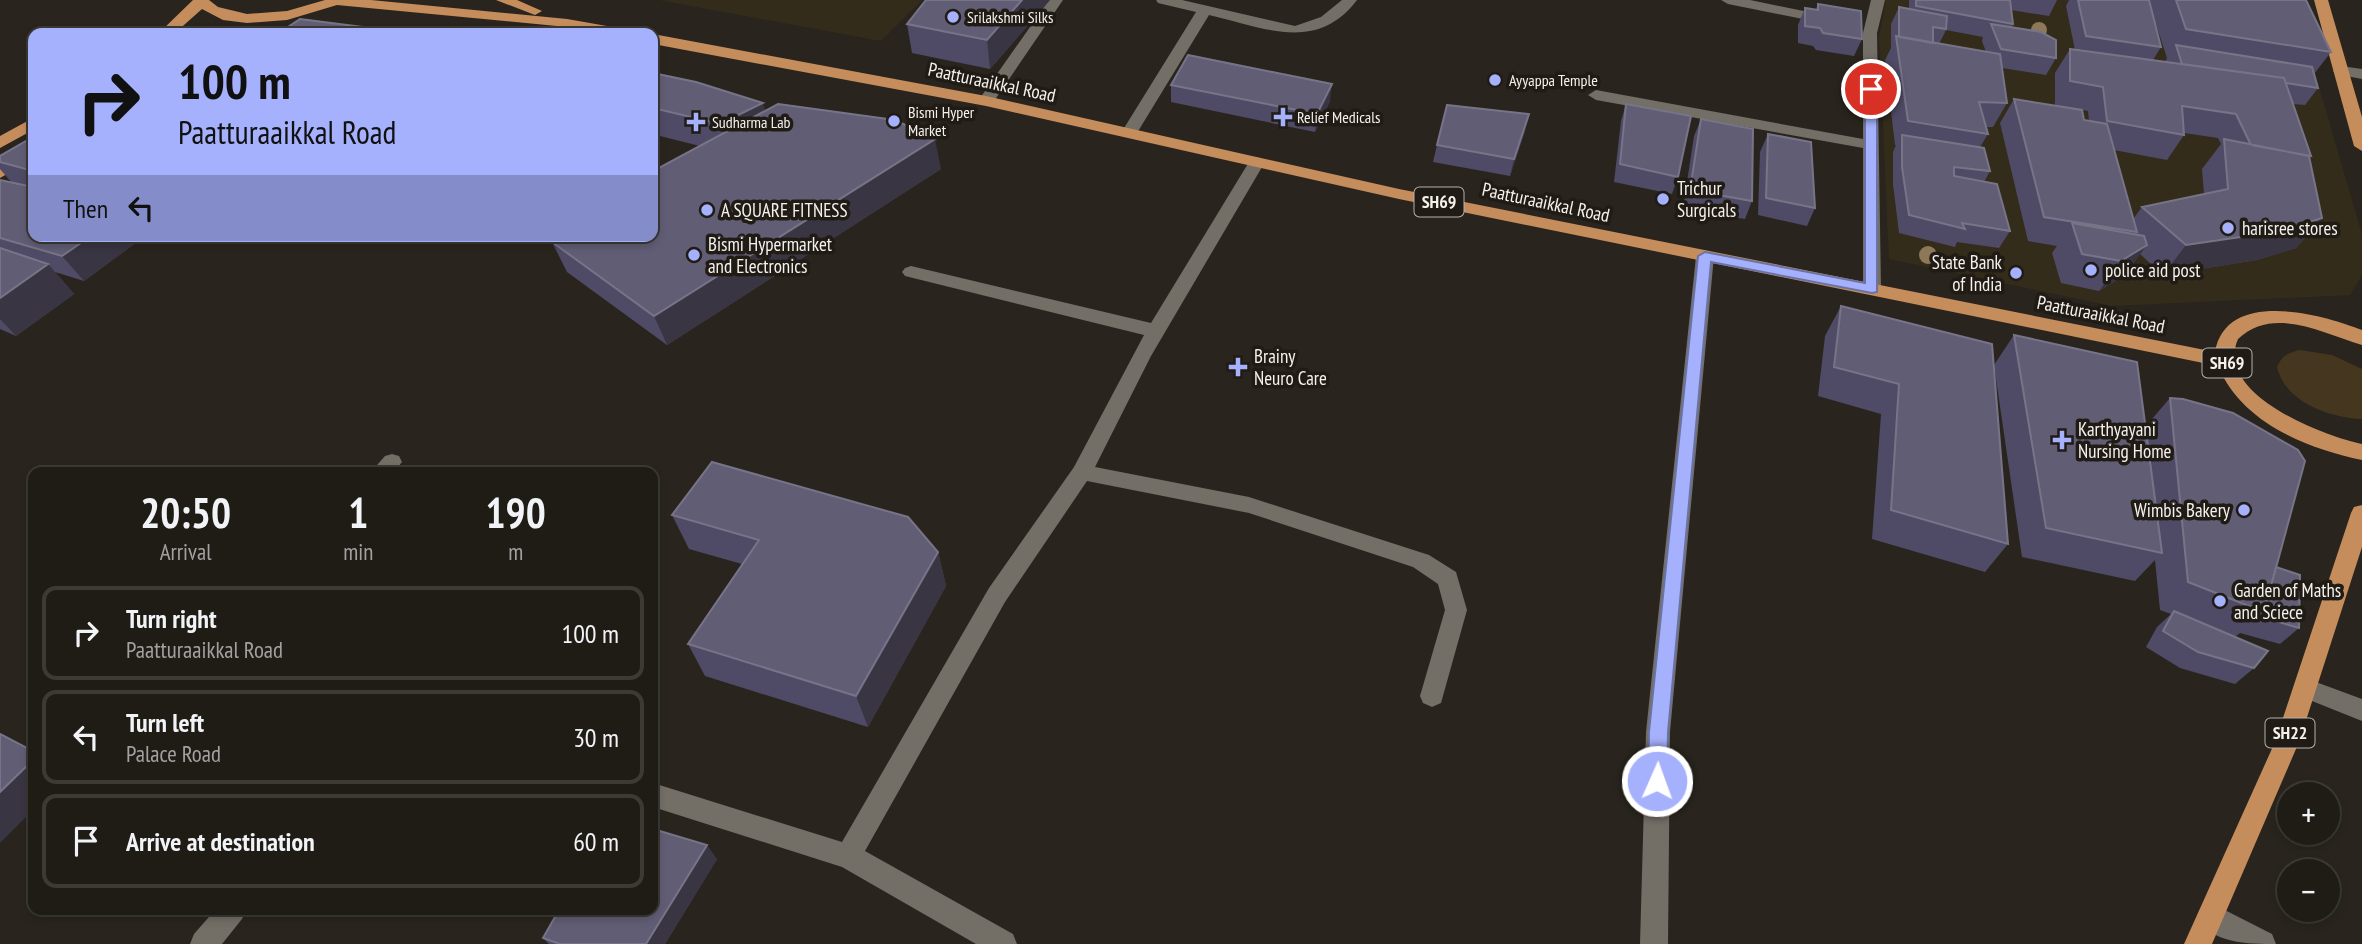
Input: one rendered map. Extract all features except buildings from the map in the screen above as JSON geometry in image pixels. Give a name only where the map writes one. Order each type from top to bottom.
[{"type":"main road","points":[[503,0],[567,23]]},
{"type":"main road","points":[[2321,0],[2362,146]]},
{"type":"main road","points":[[171,28],[201,1],[212,11],[230,17],[281,16]]},
{"type":"main road","points":[[255,28],[281,16],[337,1],[596,28]]},
{"type":"main road","name":"Paatturaaikkal Road","points":[[658,39],[986,101],[1257,162],[1705,256],[2225,360]]},
{"type":"main road","points":[[0,143],[28,125]]},
{"type":"main road","points":[[0,173],[28,155]]},
{"type":"main road","name":"SH69","points":[[2362,338],[2309,320],[2262,319],[2243,325],[2231,334],[2225,346],[2225,360],[2238,385],[2264,411],[2301,433],[2343,449],[2362,452]]},
{"type":"main road","name":"SH22","points":[[2198,944],[2287,742],[2362,513]]},
{"type":"street","points":[[986,101],[1056,0]]},
{"type":"street","points":[[1163,0],[1295,30],[1317,27],[1333,18],[1350,0]]},
{"type":"street","points":[[1728,0],[1858,26]]},
{"type":"street","points":[[1872,289],[1871,145],[1858,26],[1878,0]]},
{"type":"street","points":[[1129,133],[1205,9]]},
{"type":"street","points":[[2341,71],[2362,75]]},
{"type":"street","points":[[1596,95],[1871,145]]},
{"type":"street","points":[[848,856],[997,594],[1083,472],[1156,331],[1257,162]]},
{"type":"street","points":[[1654,944],[1658,732],[1705,256]]},
{"type":"street","points":[[911,272],[1156,331]]},
{"type":"street","points":[[1083,472],[1249,505],[1421,561],[1448,579],[1456,610],[1432,696]]},
{"type":"street","points":[[2305,688],[2362,709]]},
{"type":"street","points":[[658,797],[848,856],[1003,944]]},
{"type":"street","points":[[204,944],[228,915]]},
{"type":"street","points":[[2210,916],[2262,944]]},
{"type":"shaded area","points":[[659,0],[922,0],[881,41]]},
{"type":"shaded area","points":[[1886,0],[2294,0],[2362,235],[2362,275],[2350,295],[2112,306],[1889,259],[1879,37]]},
{"type":"shaded area","points":[[2300,350],[2332,355],[2362,369],[2362,419],[2336,415],[2310,406],[2289,390],[2277,367],[2286,355]]},
{"type":"place","name":"Srilakshmi Silks","points":[[953,17]]},
{"type":"place","name":"Ayyappa Temple","points":[[1495,80]]},
{"type":"place","name":"Relief Medicals","points":[[1283,117]]},
{"type":"place","name":"Bismi Hyper Market","points":[[894,121]]},
{"type":"place","name":"Sudharma Lab","points":[[696,122]]},
{"type":"place","name":"Trichur Surgicals","points":[[1663,199]]},
{"type":"place","name":"A SQUARE FITNESS","points":[[707,210]]},
{"type":"place","name":"harisree stores","points":[[2228,228]]},
{"type":"place","name":"Bismi Hypermarket and Electronics","points":[[694,255]]},
{"type":"place","name":"police aid post","points":[[2091,270]]},
{"type":"place","name":"State Bank of India","points":[[2016,273]]},
{"type":"place","name":"Brainy Neuro Care","points":[[1238,367]]},
{"type":"place","name":"Karthyayani Nursing Home","points":[[2062,440]]},
{"type":"place","name":"Wimbis Bakery","points":[[2244,510]]},
{"type":"place","name":"Garden of Maths and Sciece","points":[[2220,601]]},
{"type":"route","points":[[1657,781],[1658,732],[1705,256],[1872,289],[1871,89]]}]
